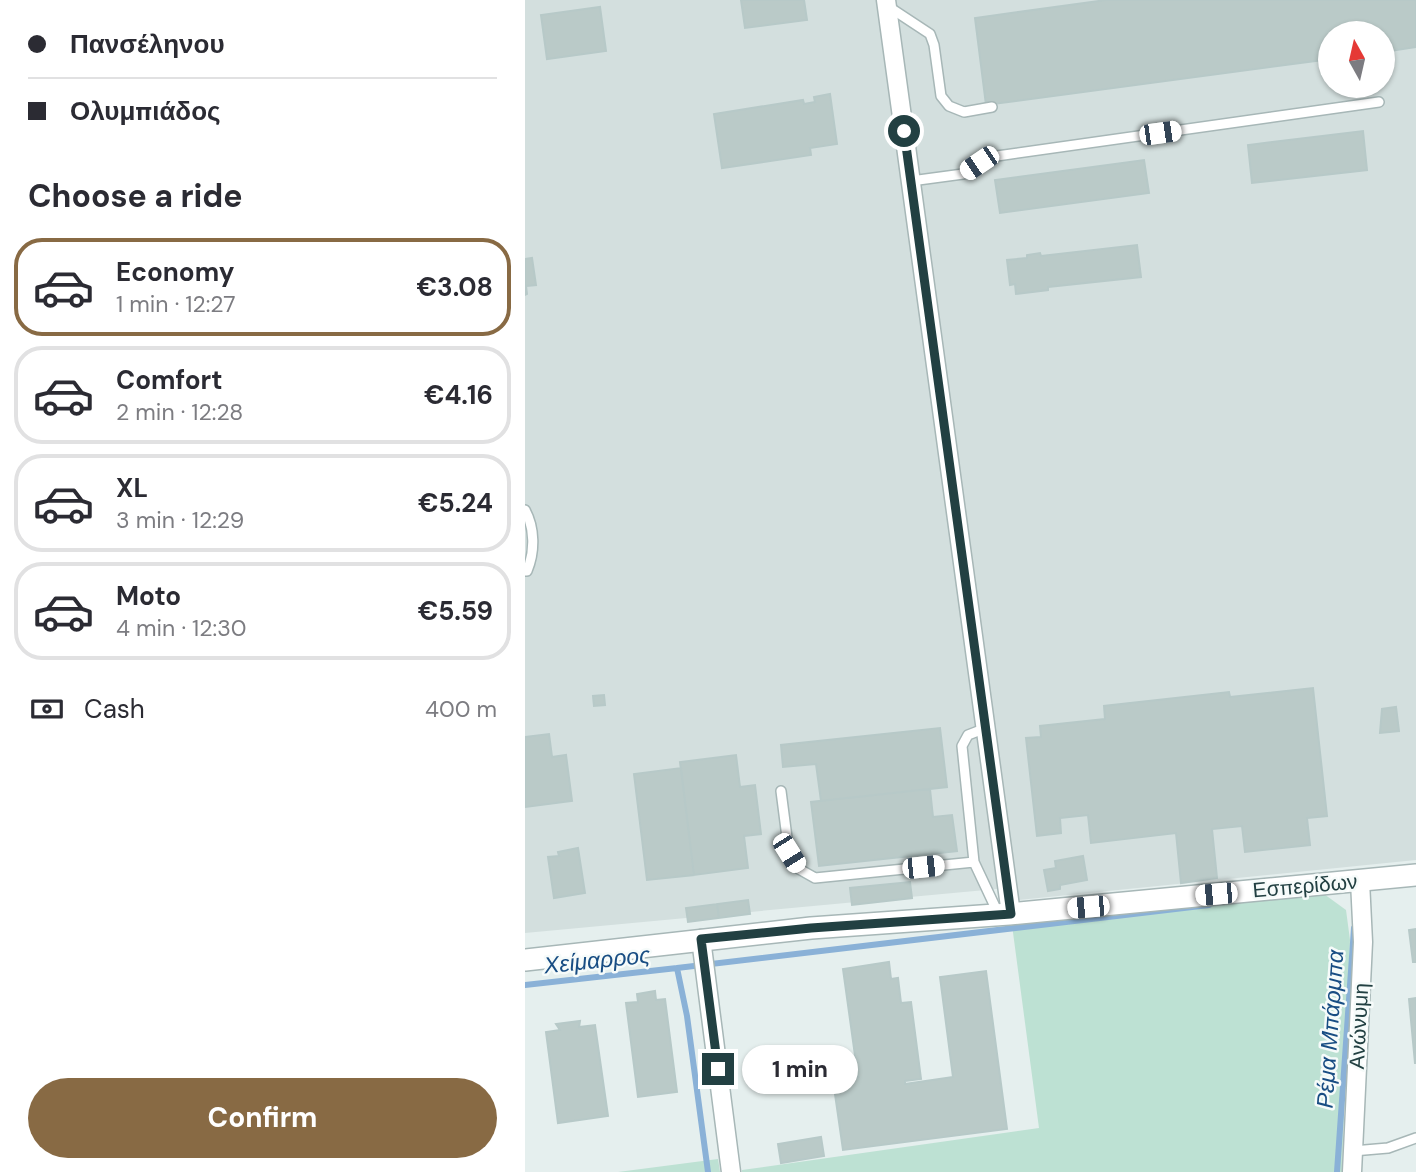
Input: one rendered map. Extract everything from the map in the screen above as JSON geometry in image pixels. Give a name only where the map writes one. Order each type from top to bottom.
[{"type":"street","points":[[887,3],[986,728],[1005,915]]},
{"type":"street","name":"Εσπερίδων","points":[[525,960],[811,928],[1005,915],[1416,875]]},
{"type":"street","name":"Ανώνυμη","points":[[1352,1172],[1363,942],[1360,881]]},
{"type":"street","points":[[701,939],[731,1172]]},
{"type":"lane","points":[[887,3],[930,34],[941,96],[949,106],[964,112],[992,107]]},
{"type":"lane","points":[[911,181],[963,174],[979,163],[997,156],[1379,102]]},
{"type":"lane","points":[[525,510],[530,519],[534,556],[525,571]]},
{"type":"lane","points":[[986,728],[968,735],[962,746],[974,862],[1005,915]]},
{"type":"lane","points":[[781,791],[789,853],[799,869],[815,878],[974,862]]},
{"type":"lane","points":[[1353,1151],[1388,1148],[1416,1138]]},
{"type":"shaded area","points":[[525,0],[1416,0],[1416,860],[1009,901],[1007,888],[525,933]]},
{"type":"green space","points":[[1324,894],[1346,910],[1350,940],[1342,1172],[742,1172],[1039,1128],[1012,925]]},
{"type":"green space","points":[[718,1159],[720,1172],[618,1172]]},
{"type":"building","points":[[741,0],[804,0],[807,20],[745,28]]},
{"type":"building","points":[[1106,0],[1416,0],[1416,47],[1395,50],[1395,21],[1318,21],[1318,61],[986,105],[975,18]]},
{"type":"building","points":[[600,7],[606,51],[547,59],[541,15]]},
{"type":"building","points":[[830,94],[837,144],[810,148],[811,155],[722,168],[714,114],[803,100],[804,104],[815,102],[814,97]]},
{"type":"building","points":[[1363,131],[1367,170],[1252,183],[1248,145]]},
{"type":"building","points":[[1144,160],[1149,193],[1000,213],[995,180]]},
{"type":"building","points":[[1137,245],[1141,277],[1048,287],[1048,290],[1016,294],[1015,284],[1010,285],[1007,260],[1027,258],[1027,255],[1040,253],[1041,256]]},
{"type":"building","points":[[532,258],[536,285],[526,286],[525,295],[525,259]]},
{"type":"building","points":[[1313,688],[1327,816],[1307,818],[1310,845],[1245,852],[1242,826],[1212,829],[1217,878],[1181,883],[1176,833],[1091,843],[1088,815],[1060,818],[1061,833],[1037,836],[1026,738],[1041,737],[1040,726],[1105,719],[1104,706],[1229,692],[1230,697]]},
{"type":"building","points":[[604,695],[605,705],[594,706],[593,696]]},
{"type":"building","points":[[1396,707],[1399,731],[1380,733],[1382,709]]},
{"type":"building","points":[[940,728],[947,787],[821,801],[816,764],[783,767],[781,745]]},
{"type":"building","points":[[549,734],[552,757],[566,755],[572,801],[525,807],[525,737]]},
{"type":"building","points":[[736,755],[740,787],[755,785],[761,834],[744,836],[748,868],[694,875],[680,762]]},
{"type":"building","points":[[681,768],[694,875],[647,880],[634,774]]},
{"type":"building","points":[[930,789],[933,817],[952,815],[957,851],[819,866],[811,802]]},
{"type":"building","points":[[578,848],[585,893],[554,898],[548,857],[559,856],[558,852]]},
{"type":"building","points":[[1083,856],[1087,880],[1060,885],[1060,889],[1048,891],[1044,870],[1056,868],[1055,861]]},
{"type":"building","points":[[910,882],[912,898],[852,905],[850,888]]},
{"type":"building","points":[[748,900],[750,914],[719,918],[717,904]]},
{"type":"building","points":[[717,904],[719,918],[688,922],[686,908]]},
{"type":"building","points":[[1416,929],[1416,962],[1413,962],[1409,930]]},
{"type":"building","points":[[889,962],[891,979],[898,978],[901,1003],[911,1002],[921,1079],[905,1081],[905,1084],[953,1077],[940,977],[986,971],[1007,1129],[843,1150],[833,1080],[858,1077],[843,969]]},
{"type":"building","points":[[655,991],[656,1000],[665,999],[677,1092],[638,1097],[626,1003],[638,1002],[637,994]]},
{"type":"building","points":[[1416,998],[1416,1063],[1415,1063],[1409,999]]},
{"type":"building","points":[[580,1021],[579,1027],[595,1025],[608,1116],[558,1123],[546,1032],[560,1030],[556,1024]]},
{"type":"building","points":[[821,1137],[824,1156],[781,1163],[778,1144]]},
{"type":"waterway","points":[[677,968],[1209,905]]},
{"type":"waterway","name":"Ρέμα Μπάρμπα","points":[[1337,1172],[1354,928]]},
{"type":"waterway","name":"Χείμαρρος","points":[[525,985],[677,968],[687,1016],[708,1172]]},
{"type":"route","points":[[718,1069],[701,939],[811,928],[1011,914],[904,131]]}]
